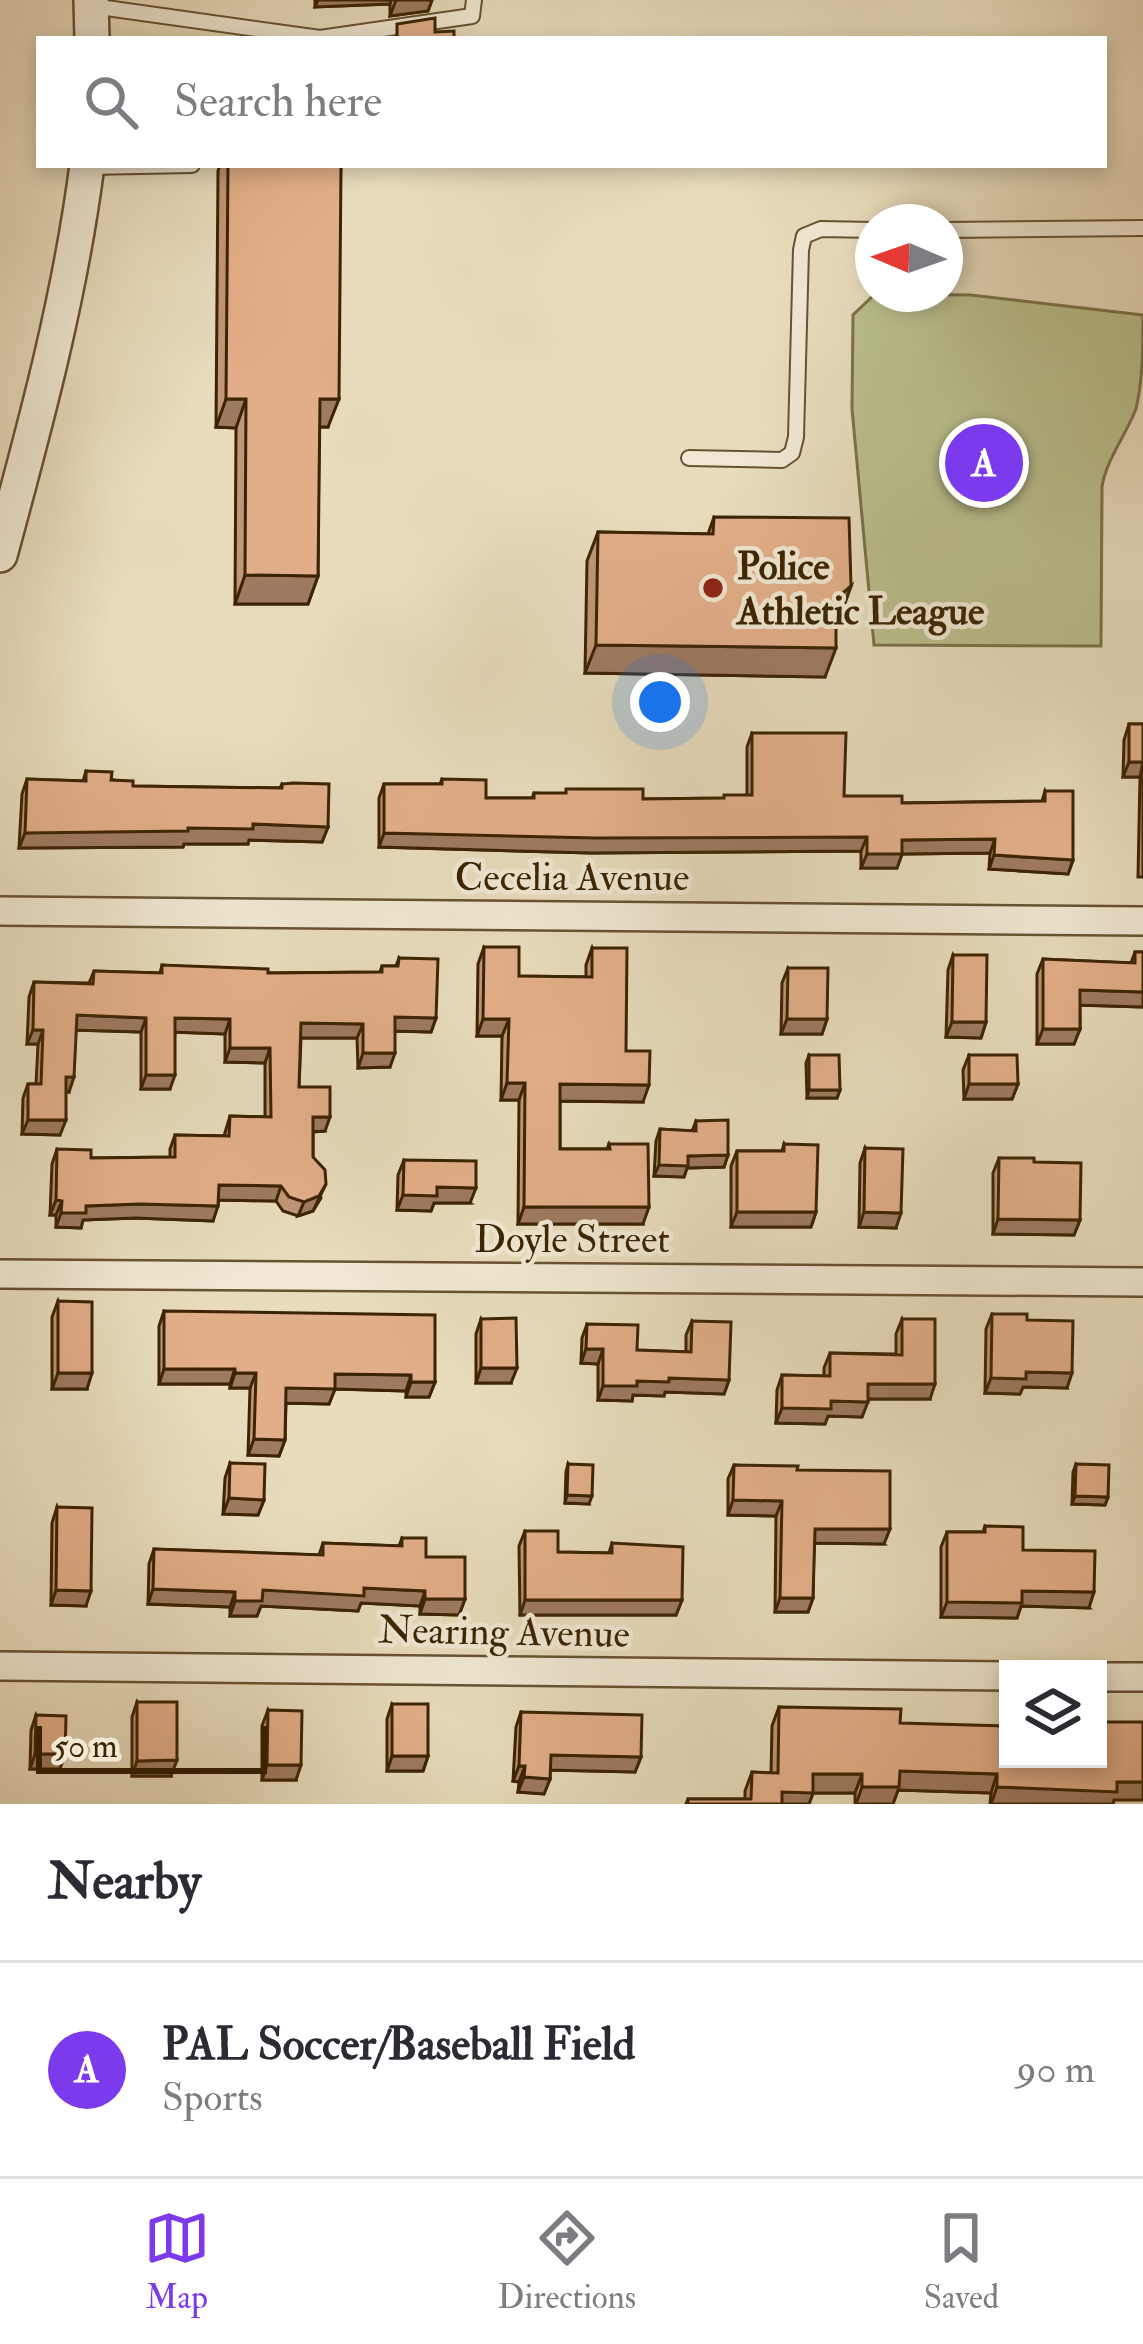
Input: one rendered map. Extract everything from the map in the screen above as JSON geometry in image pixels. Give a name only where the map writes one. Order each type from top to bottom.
[{"type":"street","points":[[0,555],[60,328],[87,168]]},
{"type":"street","name":"Cecelia Avenue","points":[[0,911],[1143,921]]},
{"type":"street","name":"Doyle Street","points":[[0,1274],[1143,1282]]},
{"type":"street","name":"Nearing Avenue","points":[[0,1666],[999,1676]]},
{"type":"street","points":[[1107,1677],[1143,1677]]},
{"type":"lane","points":[[334,36],[472,16],[474,0]]},
{"type":"lane","points":[[92,15],[300,36]]},
{"type":"lane","points":[[963,230],[1143,228]]},
{"type":"lane","points":[[689,458],[782,460],[792,453],[804,236],[821,230],[855,230]]},
{"type":"green space","points":[[963,295],[1143,315],[1136,409],[1102,487],[1101,646],[874,645],[852,409],[853,315],[963,312]]},
{"type":"building","points":[[435,18],[435,32],[454,31],[454,36],[397,36],[397,24]]},
{"type":"building","points":[[228,168],[341,168],[339,399],[320,399],[318,576],[245,575],[246,399],[226,399]]},
{"type":"building","name":"Police Athletic League","points":[[714,517],[849,518],[851,586],[836,599],[836,648],[596,645],[598,532],[713,534]]},
{"type":"building","points":[[1129,724],[1143,724],[1143,762],[1129,762]]},
{"type":"building","points":[[752,733],[846,733],[844,796],[902,796],[902,803],[1045,801],[1045,791],[1073,791],[1073,860],[994,855],[995,839],[902,840],[902,854],[867,854],[867,837],[384,833],[384,784],[486,780],[486,798],[534,798],[534,793],[566,793],[566,789],[643,789],[643,799],[752,795]]},
{"type":"building","points":[[86,771],[112,772],[111,780],[133,781],[133,786],[329,784],[328,827],[253,824],[253,829],[25,833],[27,779],[86,781]]},
{"type":"building","points":[[484,947],[519,947],[519,976],[592,977],[592,948],[627,948],[626,1051],[650,1051],[649,1085],[560,1084],[560,1149],[648,1144],[649,1207],[524,1207],[525,1083],[507,1083],[509,1019],[483,1019]]},
{"type":"building","points":[[1135,952],[1143,952],[1143,992],[1080,990],[1080,1029],[1043,1029],[1043,959],[1135,963]]},
{"type":"building","points":[[953,955],[987,955],[986,1022],[952,1022]]},
{"type":"building","points":[[399,958],[438,959],[436,1018],[395,1017],[395,1053],[363,1053],[363,1024],[301,1023],[299,1087],[330,1087],[330,1117],[313,1117],[313,1157],[325,1170],[326,1184],[319,1196],[304,1202],[289,1197],[281,1186],[219,1185],[218,1206],[86,1206],[86,1213],[61,1213],[62,1201],[56,1200],[57,1149],[91,1150],[91,1158],[175,1157],[175,1135],[229,1136],[230,1116],[271,1117],[270,1048],[230,1048],[230,1019],[175,1018],[175,1075],[146,1075],[146,1018],[77,1015],[74,1077],[66,1077],[66,1120],[28,1120],[28,1084],[41,1084],[43,1030],[33,1030],[34,982],[93,984],[94,971],[162,973],[162,965],[268,969],[268,973],[382,972],[382,966],[398,966]]},
{"type":"building","points":[[788,968],[828,968],[827,1019],[787,1019]]},
{"type":"building","points":[[809,1055],[839,1055],[840,1090],[809,1090]]},
{"type":"building","points":[[969,1055],[1017,1055],[1018,1084],[969,1084]]},
{"type":"building","points":[[728,1120],[728,1155],[688,1156],[688,1166],[659,1165],[660,1129],[696,1131],[696,1121]]},
{"type":"building","points":[[784,1144],[818,1145],[816,1212],[737,1212],[737,1151],[784,1151]]},
{"type":"building","points":[[865,1148],[903,1149],[901,1213],[864,1212]]},
{"type":"building","points":[[999,1158],[1081,1163],[1080,1220],[998,1219]]},
{"type":"building","points":[[404,1160],[476,1161],[476,1188],[437,1187],[437,1196],[403,1195]]},
{"type":"building","points":[[58,1301],[92,1302],[92,1373],[58,1373]]},
{"type":"building","points":[[164,1311],[435,1315],[435,1382],[411,1382],[411,1375],[335,1374],[335,1389],[286,1388],[285,1440],[254,1439],[256,1373],[164,1369]]},
{"type":"building","points":[[992,1314],[1073,1321],[1072,1373],[1026,1372],[1026,1379],[991,1378]]},
{"type":"building","points":[[516,1318],[517,1368],[481,1368],[481,1319]]},
{"type":"building","points":[[902,1319],[935,1319],[935,1384],[868,1384],[868,1402],[831,1401],[831,1409],[782,1408],[782,1375],[830,1376],[830,1353],[902,1355]]},
{"type":"building","points":[[692,1321],[731,1322],[729,1380],[669,1378],[669,1382],[637,1381],[637,1386],[603,1386],[603,1349],[586,1349],[587,1324],[638,1325],[637,1350],[691,1352]]},
{"type":"building","points":[[230,1463],[265,1464],[264,1500],[229,1498]]},
{"type":"building","points":[[568,1464],[593,1465],[592,1496],[567,1495]]},
{"type":"building","points":[[1076,1464],[1109,1465],[1108,1497],[1075,1496]]},
{"type":"building","points":[[734,1465],[890,1471],[890,1529],[815,1529],[813,1598],[780,1598],[782,1501],[733,1500]]},
{"type":"building","points":[[57,1507],[92,1508],[91,1591],[56,1590]]},
{"type":"building","points":[[985,1526],[1023,1527],[1023,1550],[1095,1551],[1094,1592],[1022,1591],[1022,1603],[947,1602],[947,1532],[985,1532]]},
{"type":"building","points":[[525,1531],[558,1531],[558,1552],[612,1553],[612,1543],[683,1547],[682,1600],[525,1600]]},
{"type":"building","points":[[402,1538],[426,1538],[426,1557],[465,1557],[465,1599],[425,1599],[425,1591],[364,1588],[364,1596],[263,1590],[262,1601],[235,1601],[235,1592],[153,1589],[154,1549],[323,1555],[323,1543],[402,1546]]},
{"type":"building","points":[[137,1702],[177,1702],[177,1760],[137,1761]]},
{"type":"building","points":[[392,1704],[428,1704],[428,1756],[392,1756]]},
{"type":"building","points":[[779,1707],[901,1709],[900,1723],[999,1726],[999,1768],[1107,1768],[1107,1722],[1143,1722],[1143,1782],[1117,1782],[1117,1792],[997,1787],[997,1774],[900,1771],[899,1787],[862,1787],[862,1774],[813,1774],[813,1793],[782,1792],[782,1804],[688,1804],[688,1799],[751,1799],[752,1772],[778,1773]]},
{"type":"building","points":[[268,1710],[302,1711],[301,1765],[267,1765]]},
{"type":"building","points":[[521,1712],[642,1715],[641,1757],[551,1755],[550,1779],[524,1777],[525,1766],[519,1766]]},
{"type":"building","points":[[36,1715],[66,1716],[65,1754],[35,1754]]},
{"type":"place","name":"PAL Soccer/Baseball Field","points":[[984,463]]},
{"type":"place","name":"Police Athletic League","points":[[713,588]]}]
